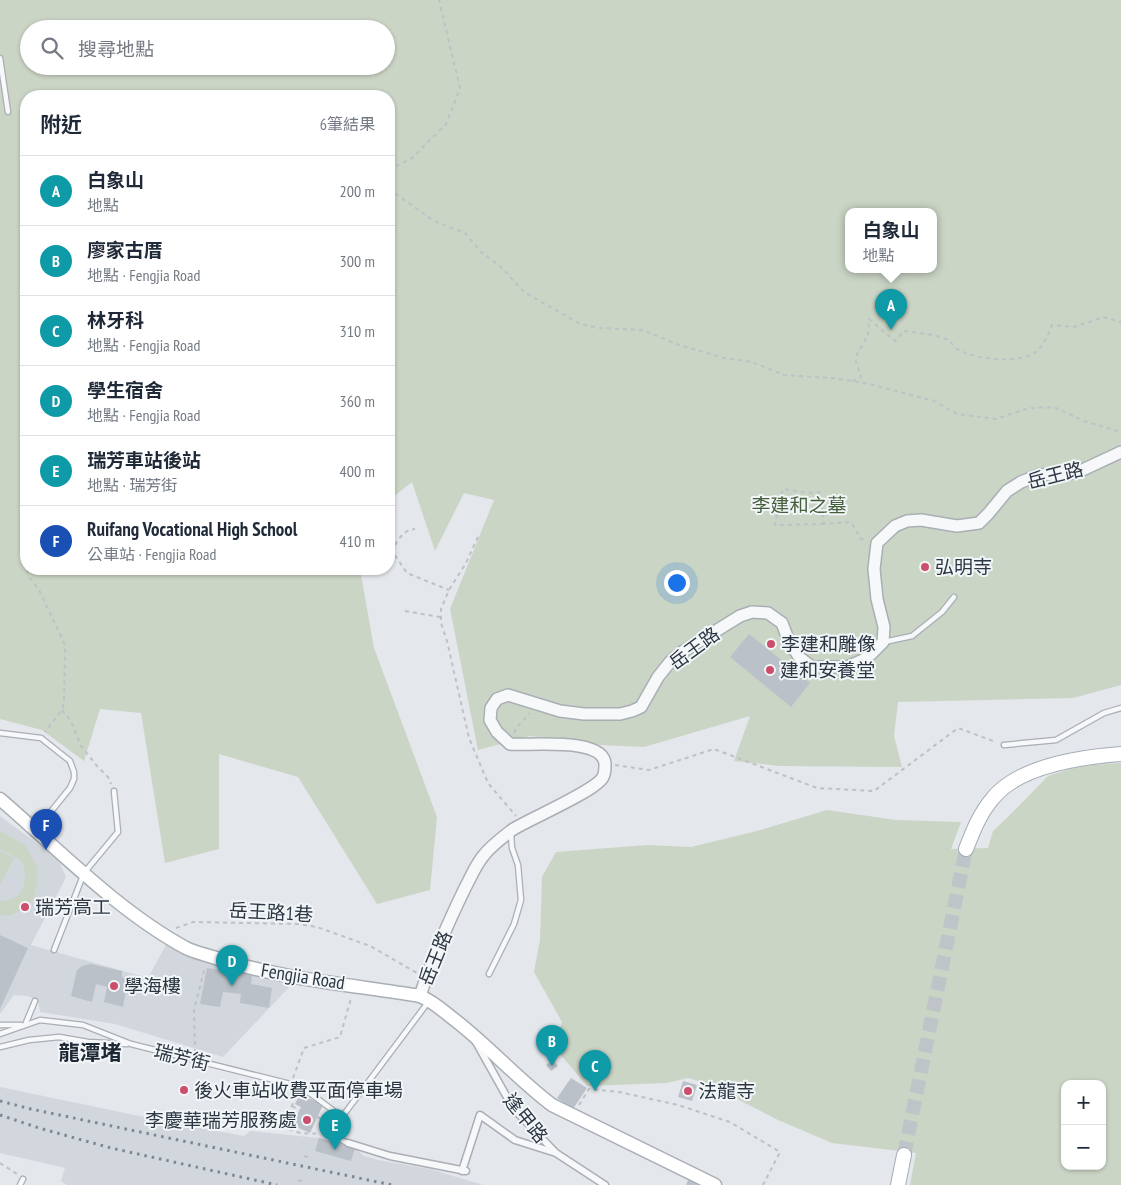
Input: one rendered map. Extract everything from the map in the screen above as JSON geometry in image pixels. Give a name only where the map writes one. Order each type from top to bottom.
[{"type":"main road","points":[[966,849],[981,814],[994,796],[1014,781],[1038,770],[1070,760],[1121,754]]},
{"type":"main road","name":"Fengjia Road","points":[[0,800],[84,873],[142,919],[188,949],[260,970],[425,998],[469,1030],[530,1089],[552,1106],[715,1185]]},
{"type":"main road","points":[[898,1185],[904,1155]]},
{"type":"street","name":"岳王路","points":[[877,543],[895,526],[907,521],[921,520],[957,526],[978,523],[1007,492],[1021,482],[1039,475],[1076,473],[1121,452]]},
{"type":"street","points":[[877,543],[874,568],[877,599],[884,627],[883,642]]},
{"type":"street","name":"岳王路","points":[[510,744],[497,732],[490,720],[491,708],[497,699],[508,695],[560,711],[584,714],[620,714],[632,711],[641,707],[658,678],[676,657],[740,616],[752,612],[768,613],[782,623],[788,639],[799,657],[812,667],[847,667],[872,654],[883,642]]},
{"type":"street","points":[[510,744],[562,744],[588,748],[600,753],[606,764]]},
{"type":"street","name":"岳王路","points":[[425,998],[425,979],[455,908],[483,856],[511,831],[589,790],[603,778],[606,764]]},
{"type":"street","name":"逢甲路","points":[[469,1030],[513,1108],[556,1153],[605,1185]]},
{"type":"street","points":[[348,1143],[390,1156],[464,1171],[480,1115],[515,1140],[556,1153]]},
{"type":"lane","points":[[0,58],[8,112]]},
{"type":"lane","points":[[883,642],[912,636],[942,612],[954,598]]},
{"type":"lane","points":[[1004,745],[1056,740],[1104,713],[1121,708]]},
{"type":"lane","points":[[0,733],[41,738],[70,761],[74,772],[74,779],[70,788],[35,830]]},
{"type":"lane","points":[[54,950],[84,873],[118,832],[114,791]]},
{"type":"lane","points":[[489,974],[514,924],[521,900],[518,865],[512,848],[511,831]]},
{"type":"lane","points":[[348,1143],[327,1134],[342,1117],[425,998]]},
{"type":"lane","points":[[0,1025],[25,1025],[35,1001]]},
{"type":"lane","name":"瑞芳街","points":[[0,1034],[40,1020],[83,1025],[131,1044],[290,1084],[311,1094],[342,1117]]},
{"type":"lane","name":"瑞芳街","points":[[0,1047],[29,1040],[59,1037],[88,1042],[131,1044]]},
{"type":"lane","points":[[20,1185],[24,1179]]},
{"type":"path","points":[[395,167],[412,158],[446,124],[460,88],[439,0]]},
{"type":"path","points":[[395,193],[434,221],[465,233],[524,292],[580,324],[600,328],[643,330],[679,345],[724,358],[752,362],[784,375],[870,384],[934,401],[957,414],[996,419],[1029,408],[1054,407],[1084,421],[1121,432]]},
{"type":"path","points":[[852,381],[861,377],[855,358],[868,335],[869,319],[896,341],[904,331],[933,335],[948,340],[960,351],[991,358],[1018,359],[1035,353],[1044,344],[1052,325],[1074,327],[1104,317],[1121,322]]},
{"type":"path","points":[[824,524],[819,492],[809,493],[783,489],[775,525],[824,524],[851,522],[860,539],[877,543]]},
{"type":"path","points":[[395,544],[408,530],[415,529]]},
{"type":"path","points":[[478,537],[466,563],[449,590],[441,610],[441,618],[469,738],[488,783],[512,810],[522,825]]},
{"type":"path","points":[[395,557],[407,573],[449,590]]},
{"type":"path","points":[[28,575],[39,590],[65,645],[64,703],[62,710],[41,738]]},
{"type":"path","points":[[405,610],[441,618]]},
{"type":"path","points":[[510,744],[516,728],[532,711],[531,702]]},
{"type":"path","points":[[62,710],[72,721],[81,746],[108,777],[114,791]]},
{"type":"path","points":[[606,764],[648,770],[714,749],[817,788],[874,790],[958,728],[1004,745]]},
{"type":"path","name":"岳王路1巷","points":[[167,936],[177,927],[193,922],[298,924],[317,927],[370,946],[425,979]]},
{"type":"path","points":[[194,1060],[194,1010],[208,955]]},
{"type":"path","points":[[290,1084],[304,1048],[340,1037],[354,985]]},
{"type":"path","points":[[299,1089],[283,1127],[300,1133],[327,1134]]},
{"type":"path","points":[[571,1115],[589,1089],[619,1092],[678,1104],[730,1122],[780,1152],[763,1185]]},
{"type":"path","points":[[292,1106],[300,1110]]},
{"type":"path","points":[[317,1117],[326,1121]]},
{"type":"path","points":[[300,1133],[302,1129]]},
{"type":"path","points":[[304,1156],[312,1158]]},
{"type":"path","points":[[0,1163],[24,1179]]},
{"type":"path","points":[[298,1180],[306,1182]]},
{"type":"shaded area","name":"瑞芳高工","points":[[0,816],[58,859],[66,877],[31,945],[148,978],[167,943],[293,983],[223,1057],[115,1024],[40,1012],[38,1000],[27,996],[14,995],[0,1014]]},
{"type":"shaded area","points":[[0,1087],[244,1136],[250,1131],[319,1138],[355,1148],[364,1156],[430,1169],[483,1185],[67,1185],[61,1181],[65,1168],[0,1153]]},
{"type":"green space","name":"李建和之墓","points":[[0,0],[1121,0],[1121,685],[1073,698],[898,702],[894,736],[902,767],[779,766],[734,761],[750,716],[644,747],[601,745],[530,736],[478,750],[450,609],[494,500],[464,493],[435,551],[412,482],[395,495],[395,90],[20,90],[20,575],[361,575],[374,648],[437,817],[430,890],[377,904],[298,777],[219,754],[219,849],[165,863],[141,713],[100,709],[84,761],[42,730],[0,719]]},
{"type":"green space","points":[[1121,763],[1121,1185],[910,1185],[916,1153],[832,1143],[778,1120],[716,1086],[688,1078],[667,1083],[587,1086],[555,1048],[562,1022],[534,972],[540,940],[542,877],[556,852],[647,845],[691,847],[757,831],[827,810],[896,820],[961,822],[951,849],[988,848],[993,831],[1048,776],[1079,766]]},
{"type":"green space","points":[[0,831],[25,845],[37,867],[34,899],[22,910],[10,916],[0,915],[0,901],[15,898],[19,894],[23,888],[25,876],[22,861],[0,849]]},
{"type":"green space","points":[[0,851],[14,858],[0,885]]},
{"type":"building","name":"建和安養堂","points":[[749,634],[810,683],[791,707],[730,657]]},
{"type":"building","points":[[0,935],[28,948],[0,1009]]},
{"type":"building","name":"學海樓","points":[[91,964],[122,971],[122,977],[128,980],[123,1007],[104,1002],[107,987],[96,984],[92,1002],[71,996],[77,970],[82,966]]},
{"type":"building","points":[[207,968],[252,975],[251,984],[272,988],[269,1008],[240,1003],[241,994],[223,992],[220,1007],[200,1004]]},
{"type":"building","points":[[553,1060],[558,1066],[551,1071],[546,1065]]},
{"type":"building","points":[[571,1078],[587,1088],[573,1109],[557,1098]]},
{"type":"building","name":"法龍寺","points":[[683,1081],[697,1085],[692,1101],[678,1097]]},
{"type":"building","points":[[300,1094],[323,1105],[310,1133],[292,1125],[301,1107],[295,1104]]},
{"type":"building","points":[[319,1138],[355,1148],[351,1161],[315,1151]]},
{"type":"building","points":[[689,1178],[702,1185],[686,1185]]},
{"type":"tunnel","points":[[904,1155],[966,849]]},
{"type":"railway","points":[[0,1101],[392,1185]]},
{"type":"railway","points":[[0,1115],[111,1148],[277,1185]]},
{"type":"place","name":"白象山","points":[[891,330]]},
{"type":"place","name":"弘明寺","points":[[925,567]]},
{"type":"place","name":"李建和雕像","points":[[771,644]]},
{"type":"place","name":"建和安養堂","points":[[770,670]]},
{"type":"place","name":"Ruifang Vocational High School","points":[[46,850]]},
{"type":"place","name":"瑞芳高工","points":[[25,907]]},
{"type":"place","name":"學海樓","points":[[114,986]]},
{"type":"place","name":"學生宿舍","points":[[232,986]]},
{"type":"place","name":"廖家古厝","points":[[552,1066]]},
{"type":"place","name":"後火車站收費平面停車場","points":[[184,1090]]},
{"type":"place","name":"林牙科","points":[[595,1091]]},
{"type":"place","name":"法龍寺","points":[[688,1091]]},
{"type":"place","name":"李慶華瑞芳服務處","points":[[307,1120]]},
{"type":"place","name":"瑞芳車站後站","points":[[335,1150]]},
{"type":"district","name":"龍潭堵","points":[[90,1052]]}]
